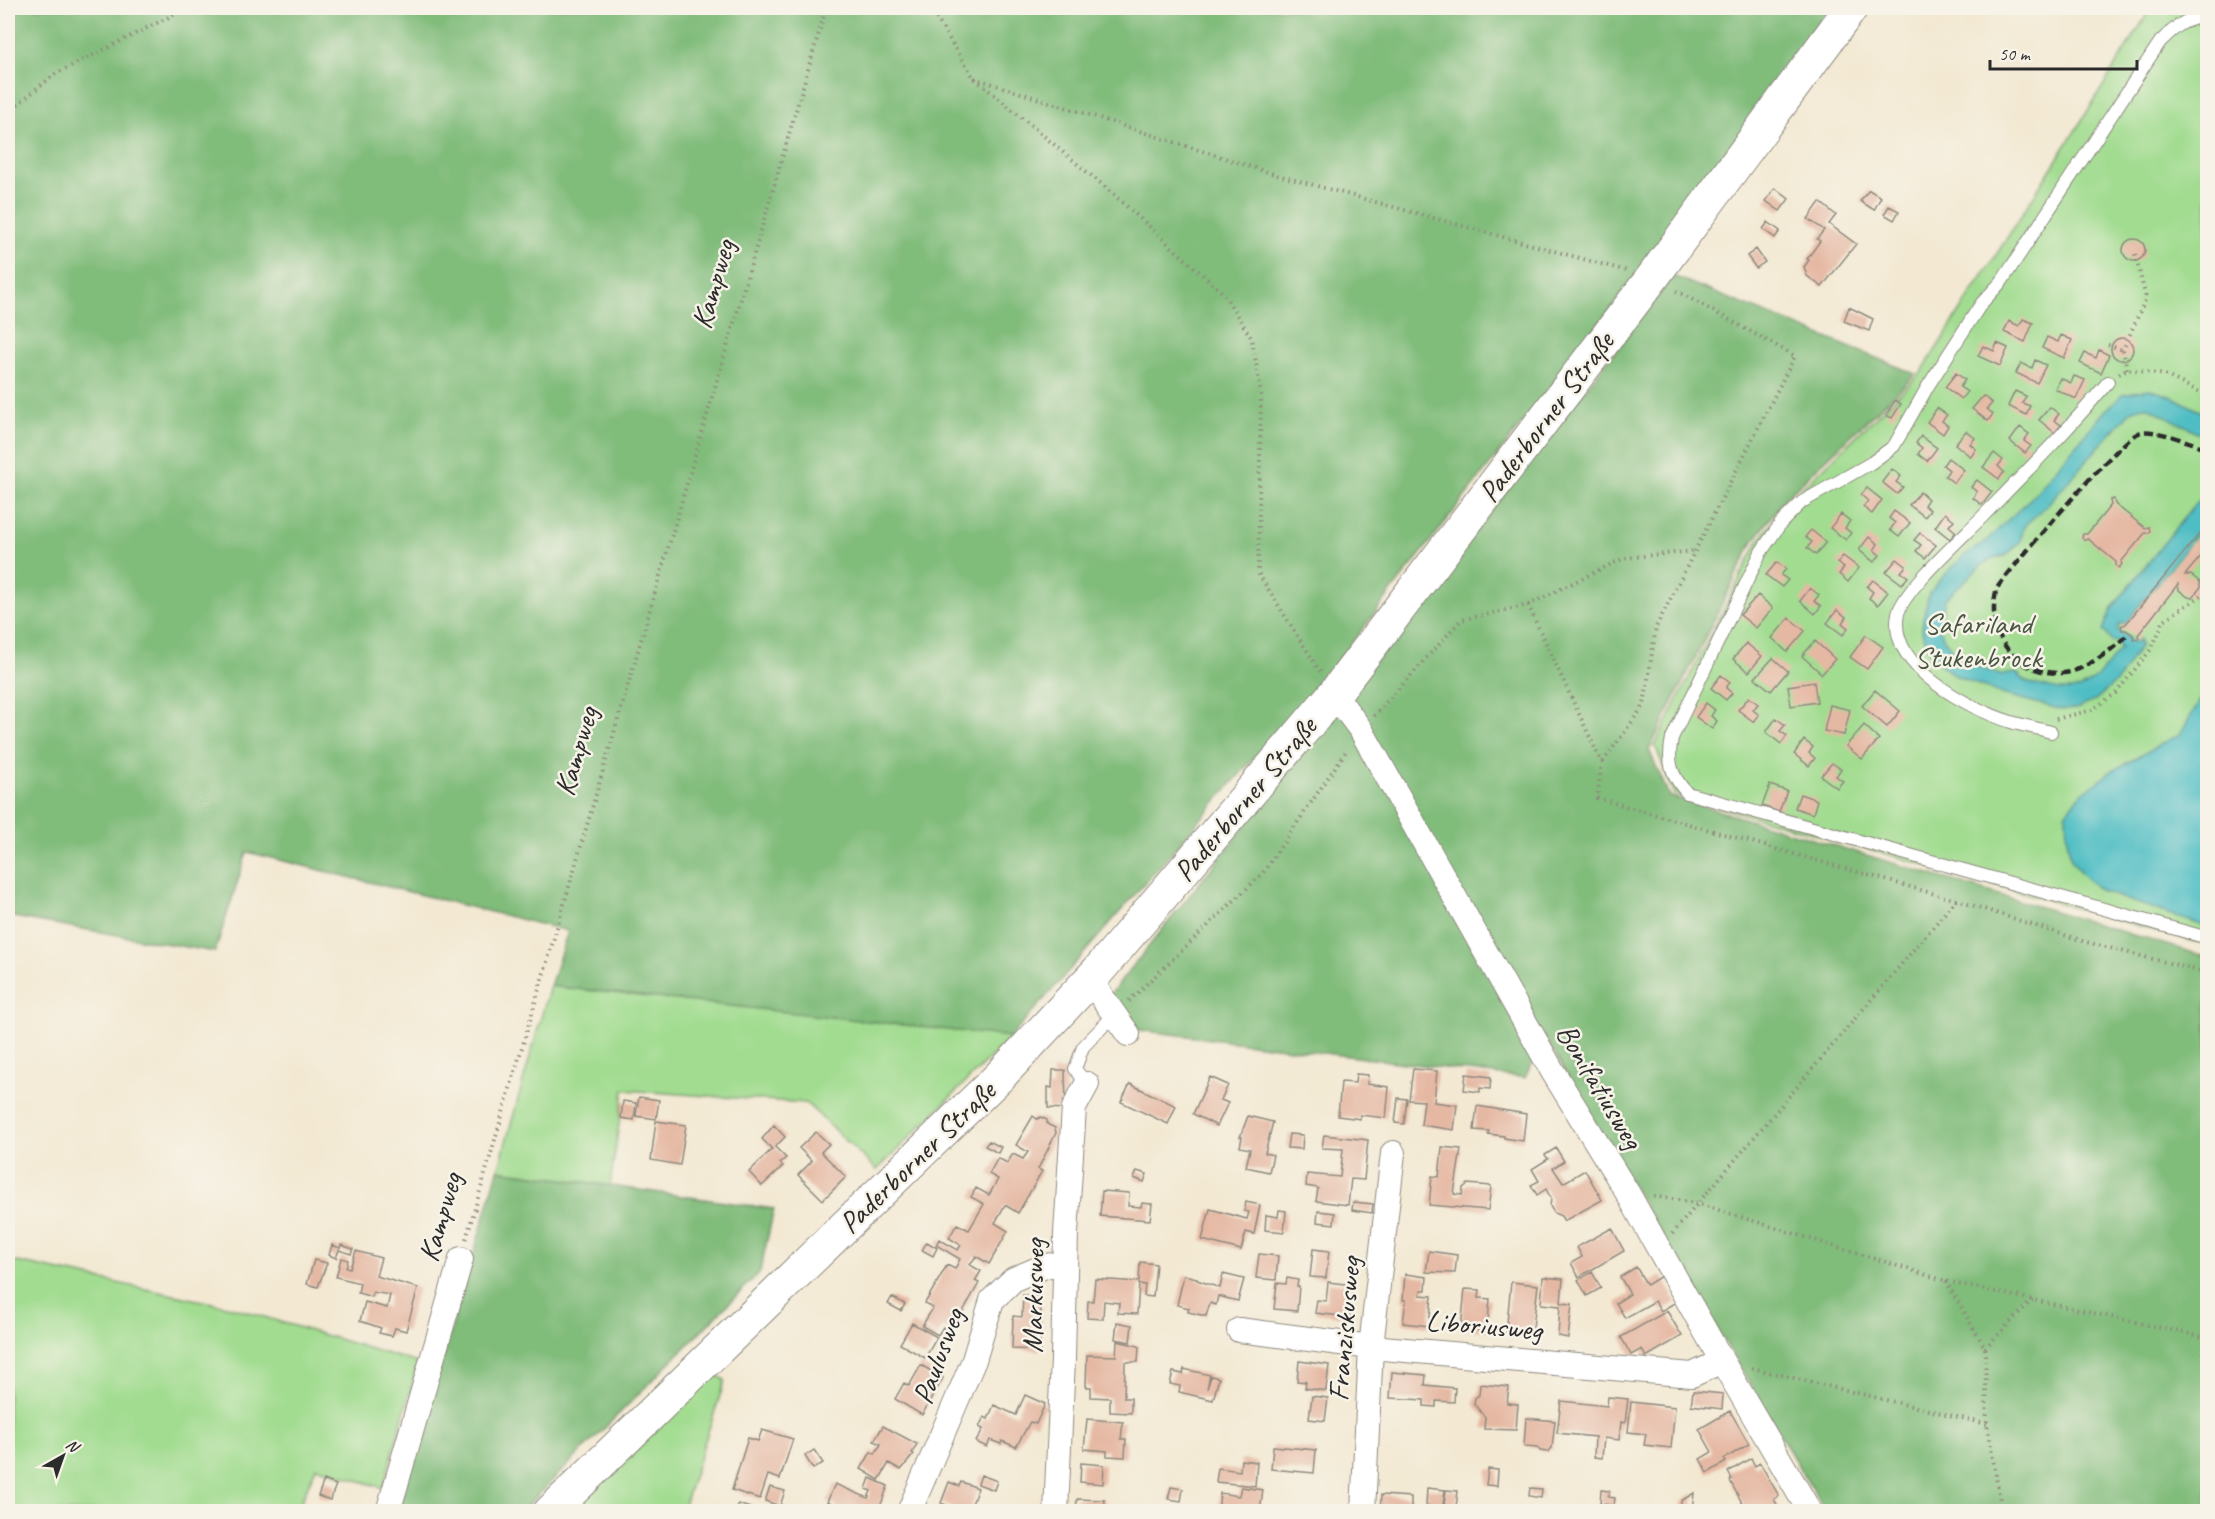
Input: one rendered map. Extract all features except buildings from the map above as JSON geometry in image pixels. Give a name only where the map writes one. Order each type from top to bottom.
[{"type":"main road","name":"Paderborner Straße","points":[[549,1512],[999,1077],[1090,980],[1334,694],[1652,278],[1851,8]]},
{"type":"street","name":"Bonifatiusweg","points":[[1334,694],[1361,730],[1553,1072],[1627,1192],[1810,1512]]},
{"type":"street","points":[[1090,980],[1128,1034]]},
{"type":"street","name":"Markusweg","points":[[1056,1512],[1064,1359],[1065,1263],[1074,1108],[1087,1084]]},
{"type":"street","name":"Franziskusweg","points":[[1363,1512],[1371,1347],[1393,1153]]},
{"type":"street","name":"Kampweg","points":[[388,1512],[461,1259]]},
{"type":"street","name":"Paulusweg","points":[[909,1512],[974,1360],[992,1300],[1014,1279],[1045,1266],[1065,1263]]},
{"type":"street","name":"Liboriusweg","points":[[1239,1330],[1371,1347],[1692,1375],[1722,1361]]},
{"type":"lane","points":[[2208,16],[2198,17],[2177,25],[2160,42],[2002,281],[1981,304],[1928,386],[1894,446],[1871,463],[1802,502],[1781,523],[1761,552],[1672,738],[1669,753],[1671,769],[1677,783],[1687,793],[2208,938]]},
{"type":"lane","points":[[2050,732],[2010,722],[1968,703],[1934,683],[1905,652],[1896,623],[1902,602],[1929,571],[2084,411],[2108,382]]},
{"type":"lane","points":[[1087,1084],[1075,1069],[1083,1047],[1114,1015]]},
{"type":"path","points":[[8,112],[55,74],[187,8]]},
{"type":"path","name":"Kampweg","points":[[461,1259],[826,8]]},
{"type":"path","points":[[930,8],[974,78],[1104,186],[1223,293],[1252,339],[1261,393],[1258,573],[1334,694]]},
{"type":"path","points":[[974,78],[1276,175],[1652,278],[1795,356],[1656,627],[1644,705],[1602,763],[1597,798],[1956,900],[2086,942],[2208,973]]},
{"type":"path","points":[[2127,369],[2123,350],[2146,298],[2134,250]]},
{"type":"path","points":[[2108,345],[2123,350]]},
{"type":"path","points":[[2108,382],[2127,369],[2166,375],[2208,396]]},
{"type":"path","points":[[1114,1015],[1262,874],[1361,730],[1461,620],[1528,605],[1624,558],[1695,551]]},
{"type":"path","points":[[2050,732],[2052,720],[2092,710],[2116,693],[2152,648],[2164,620],[2208,591]]},
{"type":"path","points":[[1528,605],[1602,763]]},
{"type":"path","points":[[1659,1251],[1696,1203],[1767,1124],[1956,900]]},
{"type":"path","points":[[1627,1192],[1696,1203],[1946,1281],[2208,1338]]},
{"type":"path","points":[[1946,1281],[1985,1348],[1987,1424],[2002,1512]]},
{"type":"path","points":[[1985,1348],[2033,1299]]},
{"type":"path","points":[[1722,1361],[1987,1424]]},
{"type":"green space","points":[[8,8],[1830,8],[1646,263],[1333,667],[1011,1037],[550,986],[568,931],[247,852],[215,952],[8,916]]},
{"type":"green space","name":"Safariland Stukenbrock","points":[[2151,8],[2207,8],[2207,945],[1674,794],[1655,745],[1757,544],[1785,505],[1921,373]]},
{"type":"green space","points":[[1673,276],[1916,374],[1784,499],[1753,542],[1649,750],[1669,796],[2207,957],[2207,1511],[1825,1511],[1544,1036],[1525,1078],[1139,1030],[1109,996],[1334,715]]},
{"type":"green space","points":[[550,986],[1011,1037],[877,1170],[806,1103],[624,1090],[610,1186],[498,1170]]},
{"type":"green space","points":[[498,1170],[774,1209],[760,1272],[522,1511],[398,1512]]},
{"type":"green space","points":[[8,1260],[231,1307],[418,1363],[383,1488],[316,1467],[297,1511],[8,1512]]},
{"type":"green space","points":[[714,1374],[725,1380],[682,1511],[572,1512]]},
{"type":"water","points":[[2149,389],[2173,397],[2207,415],[2207,437],[2148,407],[2131,411],[2046,506],[2024,526],[2020,542],[2006,556],[1992,558],[1982,565],[1945,599],[1940,628],[1944,639],[1955,653],[1971,664],[2000,675],[2016,673],[2027,682],[2050,688],[2075,690],[2084,687],[2099,675],[2121,648],[2116,641],[2112,642],[2103,630],[2112,608],[2195,504],[2207,495],[2207,521],[2125,624],[2121,623],[2118,627],[2118,630],[2133,642],[2140,639],[2141,645],[2117,681],[2094,701],[2076,709],[2063,710],[2002,694],[1956,676],[1941,665],[1927,647],[1922,631],[1929,594],[1966,554],[1983,544],[2033,496],[2104,412],[2123,394]]},
{"type":"water","points":[[2207,689],[2208,927],[2101,891],[2081,873],[2071,859],[2066,814],[2080,795],[2112,771],[2180,734]]},
{"type":"railway","points":[[2126,636],[2097,659],[2071,672],[2046,672],[2030,667],[2017,659],[1999,635],[1994,605],[1997,588],[2091,477],[2130,439],[2141,432],[2156,433],[2208,449]]}]
